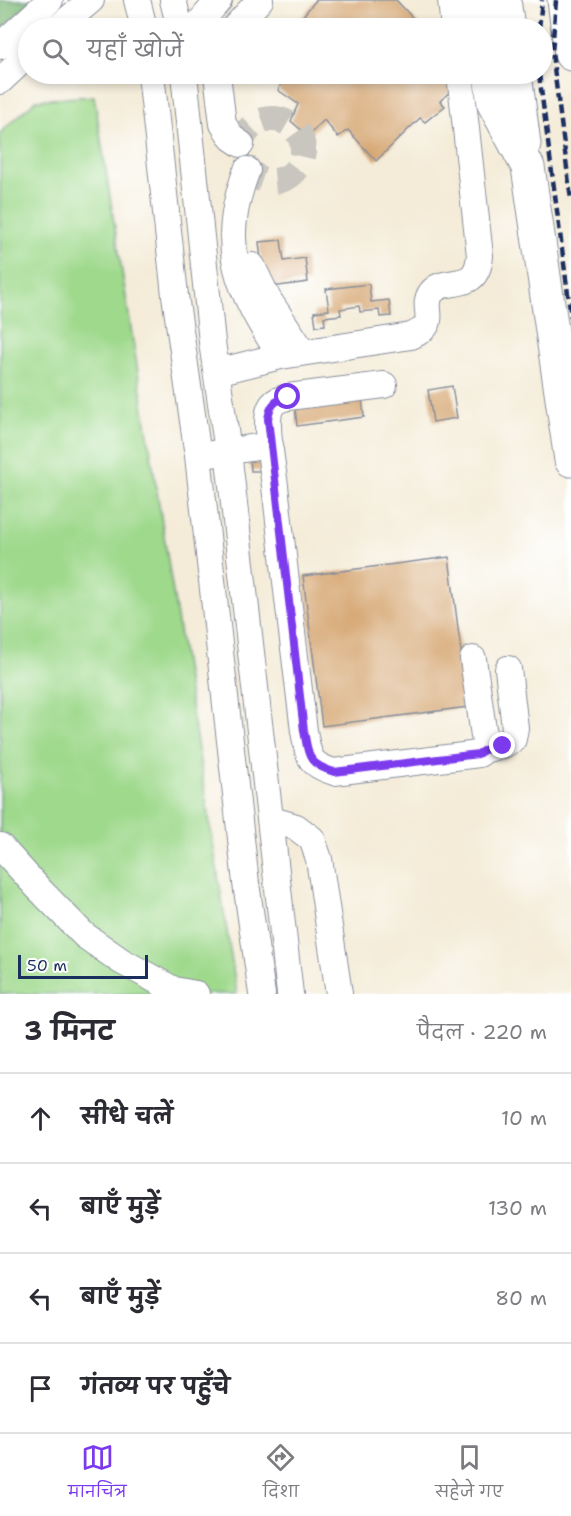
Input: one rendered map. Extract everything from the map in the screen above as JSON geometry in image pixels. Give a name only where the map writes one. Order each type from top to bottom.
[{"type":"main road","points":[[478,0],[481,18]]},
{"type":"main road","points":[[504,0],[507,18]]},
{"type":"main road","points":[[564,0],[571,54]]},
{"type":"main road","points":[[491,84],[494,104],[528,167]]},
{"type":"main road","points":[[516,84],[571,460]]},
{"type":"street","points":[[30,18],[50,0]]},
{"type":"street","points":[[70,18],[91,0]]},
{"type":"street","points":[[137,0],[142,18]]},
{"type":"street","points":[[173,0],[178,18]]},
{"type":"street","points":[[204,18],[219,0]]},
{"type":"street","points":[[243,18],[260,0]]},
{"type":"street","points":[[451,0],[453,18]]},
{"type":"street","points":[[0,46],[18,29]]},
{"type":"street","points":[[0,81],[18,64]]},
{"type":"street","points":[[152,84],[175,295],[198,456],[246,883],[262,994]]},
{"type":"street","points":[[185,84],[217,372],[272,820],[290,994]]},
{"type":"street","points":[[218,84],[223,124],[226,131],[241,144]]},
{"type":"street","points":[[217,372],[292,354],[411,336],[421,332],[426,326],[429,295],[434,290],[466,281],[475,273],[480,255],[461,84]]},
{"type":"street","points":[[254,175],[236,201],[232,231],[233,256],[240,284],[265,332],[292,354]]},
{"type":"street","points":[[384,385],[277,400],[270,408],[268,419],[270,445],[302,719],[309,757],[319,768],[334,772],[478,754],[484,750],[503,746],[513,739],[515,728],[508,669]]},
{"type":"street","points":[[198,456],[270,445]]},
{"type":"street","points":[[473,659],[485,743],[484,750]]},
{"type":"street","points":[[272,820],[296,827],[312,839],[319,859],[339,994]]},
{"type":"street","points":[[0,846],[84,935],[121,961],[174,990],[196,994]]},
{"type":"green space","points":[[0,0],[33,0],[0,30]]},
{"type":"green space","points":[[94,96],[237,994],[0,994],[0,133],[36,100]]},
{"type":"building","points":[[316,0],[396,0],[413,18],[301,18]]},
{"type":"building","points":[[281,84],[454,84],[456,86],[440,101],[445,106],[425,122],[420,118],[376,161],[348,130],[338,137],[324,120],[308,136],[291,121],[298,104],[278,90]]},
{"type":"building","points":[[281,240],[284,261],[305,258],[308,282],[264,288],[259,242]]},
{"type":"building","points":[[369,284],[371,302],[389,300],[391,316],[380,317],[379,310],[360,312],[359,306],[340,309],[341,315],[324,317],[325,325],[316,326],[314,312],[329,310],[326,289]]},
{"type":"building","points":[[452,386],[457,418],[433,422],[428,390]]},
{"type":"building","points":[[362,398],[364,417],[297,426],[295,407]]},
{"type":"building","points":[[260,457],[261,471],[251,471],[250,458]]},
{"type":"building","points":[[449,557],[468,707],[322,726],[303,576]]},
{"type":"tunnel","points":[[266,119],[278,119],[294,128],[301,138],[303,150],[301,162],[294,172],[278,181],[266,181],[255,176],[246,167],[241,156],[241,144],[246,133],[255,124],[266,119]]},
{"type":"railway","points":[[540,18],[542,0]]},
{"type":"railway","points":[[553,40],[556,0]]},
{"type":"railway","points":[[553,61],[571,199]]},
{"type":"railway","points":[[540,84],[571,317]]},
{"type":"route","points":[[288,397],[277,400],[270,408],[268,419],[282,552],[309,757],[319,768],[334,772],[478,754],[484,750],[503,746]]}]
